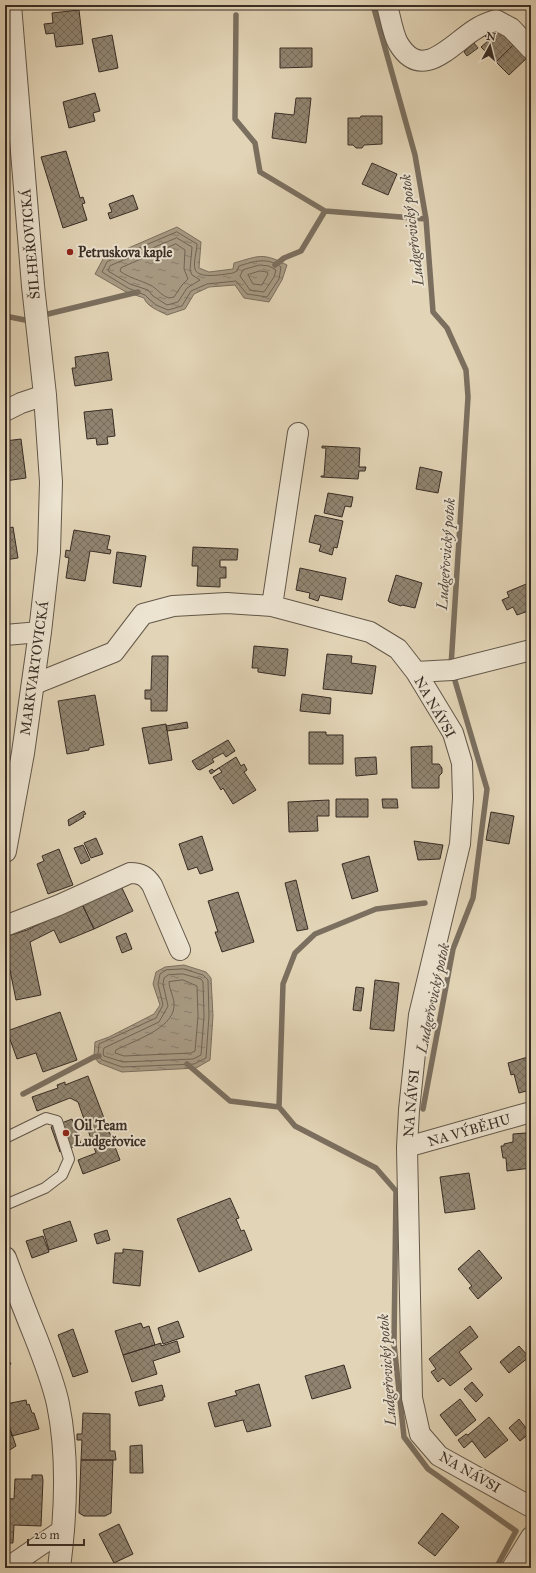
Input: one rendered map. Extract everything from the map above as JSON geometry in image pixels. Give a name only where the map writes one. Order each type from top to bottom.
[{"type":"street","name":"ŠILHEŘOVICKÁ","points":[[10,5],[9,44],[45,395],[51,482]]},
{"type":"street","points":[[387,5],[398,42],[409,58],[425,62],[445,53],[479,27],[496,20],[511,28],[531,49]]},
{"type":"street","points":[[5,411],[21,403],[45,395]]},
{"type":"street","points":[[272,606],[298,433]]},
{"type":"street","name":"MARKVARTOVICKÁ","points":[[5,851],[23,753],[40,632],[49,552],[51,482]]},
{"type":"street","name":"NA NÁVSI","points":[[32,685],[114,652],[143,614],[173,606],[227,603],[272,606],[370,632],[398,649],[416,672],[453,733],[462,762],[463,798],[460,844],[419,1015],[409,1110],[407,1147],[412,1398],[420,1434],[439,1456],[531,1507]]},
{"type":"street","points":[[5,635],[40,632]]},
{"type":"street","points":[[416,672],[452,670],[531,650]]},
{"type":"street","points":[[5,926],[59,905],[130,873],[137,873],[148,879],[152,886],[180,950]]},
{"type":"street","name":"NA VÝBĚHU","points":[[407,1147],[531,1112]]},
{"type":"street","points":[[5,1258],[47,1368],[58,1403],[64,1442],[66,1476],[64,1529],[59,1568]]},
{"type":"street","points":[[7,1568],[64,1529]]},
{"type":"street","points":[[512,1568],[531,1537]]},
{"type":"lane","points":[[5,1138],[46,1118],[57,1121],[69,1159],[62,1175],[45,1188],[5,1206]]},
{"type":"water","points":[[177,227],[201,242],[199,268],[209,272],[233,269],[234,263],[260,256],[272,258],[287,265],[282,280],[269,302],[244,298],[235,285],[209,287],[194,294],[185,309],[167,315],[148,304],[144,298],[126,292],[95,274],[103,259]]},
{"type":"water","points":[[184,965],[206,972],[211,978],[213,1016],[210,1060],[196,1068],[122,1072],[99,1063],[94,1057],[95,1042],[109,1037],[154,1014],[160,1005],[153,984],[156,972],[165,967]]},
{"type":"building","points":[[79,10],[83,44],[56,47],[54,33],[46,34],[44,24],[53,23],[52,13]]},
{"type":"building","points":[[495,26],[516,42],[496,62],[481,47],[489,40],[484,35]]},
{"type":"building","points":[[112,35],[118,68],[99,72],[92,39]]},
{"type":"building","points":[[516,42],[530,55],[509,75],[496,62]]},
{"type":"building","points":[[474,43],[478,48],[467,56],[464,52]]},
{"type":"building","points":[[280,48],[312,48],[312,67],[280,68]]},
{"type":"building","points":[[95,93],[100,111],[93,113],[95,121],[69,128],[63,102]]},
{"type":"building","points":[[296,98],[311,98],[306,143],[272,138],[275,113],[294,115]]},
{"type":"building","points":[[361,116],[382,116],[382,144],[364,145],[362,148],[356,148],[353,145],[348,145],[348,118],[360,118]]},
{"type":"building","points":[[66,151],[80,198],[83,197],[85,203],[82,204],[87,220],[63,228],[41,157]]},
{"type":"building","points":[[372,163],[397,174],[388,195],[362,184]]},
{"type":"building","points":[[133,195],[138,209],[110,219],[108,213],[112,212],[109,204]]},
{"type":"building","name":"Petruskova kaple","points":[[72,248],[74,254],[68,255],[66,250]]},
{"type":"building","points":[[108,352],[112,380],[75,386],[72,368],[76,368],[75,357]]},
{"type":"building","points":[[112,409],[115,436],[107,437],[108,444],[97,445],[96,438],[87,439],[84,412]]},
{"type":"building","points":[[21,439],[26,478],[5,481],[5,441]]},
{"type":"building","points":[[322,446],[360,448],[359,467],[366,467],[365,471],[359,471],[358,479],[321,477],[324,476],[326,448],[322,448]]},
{"type":"building","points":[[420,467],[442,472],[438,493],[416,489]]},
{"type":"building","points":[[328,493],[353,497],[351,507],[345,506],[342,517],[324,513]]},
{"type":"building","points":[[315,515],[343,521],[337,548],[334,547],[332,555],[319,551],[321,545],[309,542]]},
{"type":"building","points":[[13,527],[18,558],[5,560],[5,529]]},
{"type":"building","points":[[74,530],[110,536],[107,549],[111,550],[110,554],[90,551],[85,581],[66,578],[69,558],[65,557],[66,550],[70,551]]},
{"type":"building","points":[[193,547],[238,549],[237,560],[220,560],[220,567],[226,567],[226,578],[220,578],[220,587],[197,586],[198,566],[192,566]]},
{"type":"building","points":[[117,552],[146,556],[141,587],[113,583]]},
{"type":"building","points":[[300,568],[346,578],[342,600],[320,595],[318,601],[309,598],[310,593],[296,590]]},
{"type":"building","points":[[396,575],[422,583],[415,608],[401,606],[388,601]]},
{"type":"building","points":[[531,582],[531,610],[517,615],[513,607],[507,610],[502,600],[509,597],[507,592]]},
{"type":"building","points":[[254,646],[288,649],[285,676],[258,672],[258,668],[252,668]]},
{"type":"building","points":[[327,654],[352,656],[351,663],[376,666],[372,694],[323,689]]},
{"type":"building","points":[[152,656],[168,656],[167,711],[151,711],[151,699],[145,699],[145,690],[151,690]]},
{"type":"building","points":[[302,694],[331,698],[330,714],[300,711]]},
{"type":"building","points":[[95,695],[104,745],[89,748],[89,750],[67,754],[58,701]]},
{"type":"building","points":[[187,722],[188,728],[167,731],[166,726]]},
{"type":"building","points":[[166,724],[172,760],[149,764],[142,728]]},
{"type":"building","points":[[309,732],[326,732],[326,735],[343,735],[343,764],[309,764]]},
{"type":"building","points":[[228,740],[235,751],[226,757],[223,753],[212,759],[214,762],[200,770],[197,769],[192,761]]},
{"type":"building","points":[[432,746],[432,764],[439,764],[442,768],[442,773],[439,776],[439,788],[412,788],[411,747]]},
{"type":"building","points":[[236,757],[241,766],[244,764],[247,770],[244,772],[256,790],[233,804],[223,788],[221,790],[213,777],[222,772],[219,768],[211,774],[209,771],[212,769],[214,771]]},
{"type":"building","points":[[376,757],[377,774],[356,776],[355,758]]},
{"type":"building","points":[[336,799],[368,799],[368,817],[336,817]]},
{"type":"building","points":[[382,799],[397,799],[398,808],[383,808]]},
{"type":"building","points":[[329,800],[329,816],[317,816],[318,831],[289,832],[288,802]]},
{"type":"building","points":[[84,811],[86,814],[83,815],[84,817],[69,826],[68,820]]},
{"type":"building","points":[[491,812],[514,816],[509,844],[486,840]]},
{"type":"building","points":[[202,836],[213,870],[200,874],[197,867],[188,870],[179,844]]},
{"type":"building","points":[[96,838],[103,854],[91,858],[84,843]]},
{"type":"building","points":[[414,841],[443,845],[440,859],[418,860]]},
{"type":"building","points":[[83,845],[90,860],[81,864],[74,848]]},
{"type":"building","points":[[59,849],[73,885],[48,894],[37,864],[44,861],[42,856]]},
{"type":"building","points":[[369,856],[378,891],[352,899],[342,864]]},
{"type":"building","points":[[296,880],[308,929],[297,931],[285,883]]},
{"type":"building","points":[[121,886],[133,911],[94,929],[82,904]]},
{"type":"building","points":[[238,892],[254,942],[222,952],[215,932],[218,932],[208,901]]},
{"type":"building","points":[[82,904],[94,929],[60,943],[54,930],[30,942],[41,995],[16,1000],[5,946],[5,937],[27,930]]},
{"type":"building","points":[[126,933],[132,949],[122,953],[116,937]]},
{"type":"building","points":[[375,980],[399,983],[394,1031],[370,1029]]},
{"type":"building","points":[[356,987],[364,988],[361,1011],[353,1010]]},
{"type":"building","points":[[60,1012],[77,1060],[43,1072],[36,1053],[17,1059],[7,1031]]},
{"type":"building","points":[[531,1056],[531,1092],[530,1090],[519,1093],[514,1074],[511,1075],[508,1063]]},
{"type":"building","points":[[88,1076],[120,1160],[83,1174],[78,1160],[96,1153],[78,1102],[70,1098],[37,1111],[32,1097],[58,1088],[57,1085],[65,1082],[65,1085]]},
{"type":"building","points":[[72,1119],[81,1144],[60,1152],[51,1127]]},
{"type":"building","points":[[526,1133],[527,1141],[531,1140],[531,1168],[507,1171],[506,1158],[503,1158],[501,1146],[513,1142],[513,1134]]},
{"type":"building","points":[[469,1173],[475,1209],[445,1213],[440,1177]]},
{"type":"building","points":[[230,1198],[239,1218],[236,1219],[241,1231],[244,1230],[252,1250],[199,1272],[177,1219]]},
{"type":"building","points":[[70,1221],[77,1241],[49,1250],[43,1230]]},
{"type":"building","points":[[107,1230],[110,1240],[97,1244],[94,1234]]},
{"type":"building","points":[[43,1236],[49,1252],[32,1258],[26,1241]]},
{"type":"building","points":[[123,1249],[143,1251],[140,1286],[113,1283],[115,1253],[123,1253]]},
{"type":"building","points":[[479,1250],[502,1278],[478,1299],[469,1288],[472,1286],[458,1269]]},
{"type":"building","points":[[178,1321],[184,1337],[163,1344],[158,1328]]},
{"type":"building","points":[[141,1323],[143,1328],[149,1326],[155,1345],[123,1355],[115,1331]]},
{"type":"building","points":[[470,1326],[478,1337],[459,1352],[472,1369],[450,1386],[443,1378],[438,1382],[431,1372],[436,1369],[429,1359]]},
{"type":"building","points":[[73,1329],[88,1372],[73,1377],[58,1335]]},
{"type":"building","points":[[177,1341],[180,1352],[153,1361],[157,1374],[132,1382],[123,1355],[161,1343],[161,1346]]},
{"type":"building","points":[[519,1346],[529,1357],[509,1373],[500,1362]]},
{"type":"building","points":[[5,1354],[11,1364],[5,1367]]},
{"type":"building","points":[[344,1365],[351,1388],[312,1399],[305,1376]]},
{"type":"building","points":[[472,1382],[483,1395],[476,1402],[464,1389]]},
{"type":"building","points":[[259,1384],[271,1426],[247,1432],[243,1420],[215,1427],[208,1403],[237,1395],[235,1391]]},
{"type":"building","points":[[162,1385],[165,1397],[163,1397],[163,1400],[139,1406],[135,1392]]},
{"type":"building","points":[[460,1399],[476,1420],[456,1436],[440,1415]]},
{"type":"building","points":[[26,1400],[27,1405],[29,1404],[32,1413],[34,1413],[39,1429],[12,1436],[5,1415],[5,1412],[8,1411],[6,1404]]},
{"type":"building","points":[[83,1413],[110,1414],[110,1451],[115,1451],[116,1460],[81,1460],[82,1440],[77,1440],[77,1434],[82,1434]]},
{"type":"building","points":[[489,1417],[508,1440],[485,1458],[472,1441],[464,1448],[458,1440],[466,1434],[468,1435]]},
{"type":"building","points":[[519,1419],[530,1433],[520,1441],[509,1428]]},
{"type":"building","points":[[7,1420],[16,1446],[5,1453],[5,1421]]},
{"type":"building","points":[[142,1445],[143,1473],[130,1473],[130,1446]]},
{"type":"building","points":[[81,1460],[113,1460],[111,1513],[105,1516],[84,1516],[79,1513]]},
{"type":"building","points":[[32,1475],[42,1475],[43,1480],[41,1526],[14,1525],[13,1543],[5,1543],[5,1498],[14,1499],[15,1479],[32,1479]]},
{"type":"building","points":[[442,1513],[459,1527],[435,1556],[418,1543]]},
{"type":"building","points":[[119,1524],[133,1554],[114,1563],[99,1534]]},
{"type":"waterway","name":"Ludgeřovický potok","points":[[373,5],[415,155],[426,219],[433,312],[447,328],[466,370],[468,397],[451,666]]},
{"type":"waterway","points":[[236,15],[235,119],[255,143],[260,172],[325,211]]},
{"type":"waterway","points":[[275,265],[284,258],[301,251],[325,211],[426,219]]},
{"type":"waterway","points":[[48,314],[138,292]]},
{"type":"waterway","points":[[5,316],[25,320]]},
{"type":"waterway","name":"Ludgeřovický potok","points":[[423,1109],[453,949],[473,898],[487,789],[453,674]]},
{"type":"waterway","points":[[279,1107],[283,984],[295,953],[315,934],[376,909],[425,903]]},
{"type":"waterway","points":[[23,1094],[94,1057],[99,1056]]},
{"type":"waterway","name":"Ludgeřovický potok","points":[[187,1064],[230,1101],[279,1107],[295,1126],[376,1168],[396,1191],[394,1344],[404,1437],[428,1469],[516,1531],[496,1568]]},
{"type":"place","name":"Petruskova kaple","points":[[70,252]]},
{"type":"place","name":"Oil Team Ludgeřovice","points":[[66,1133]]}]
